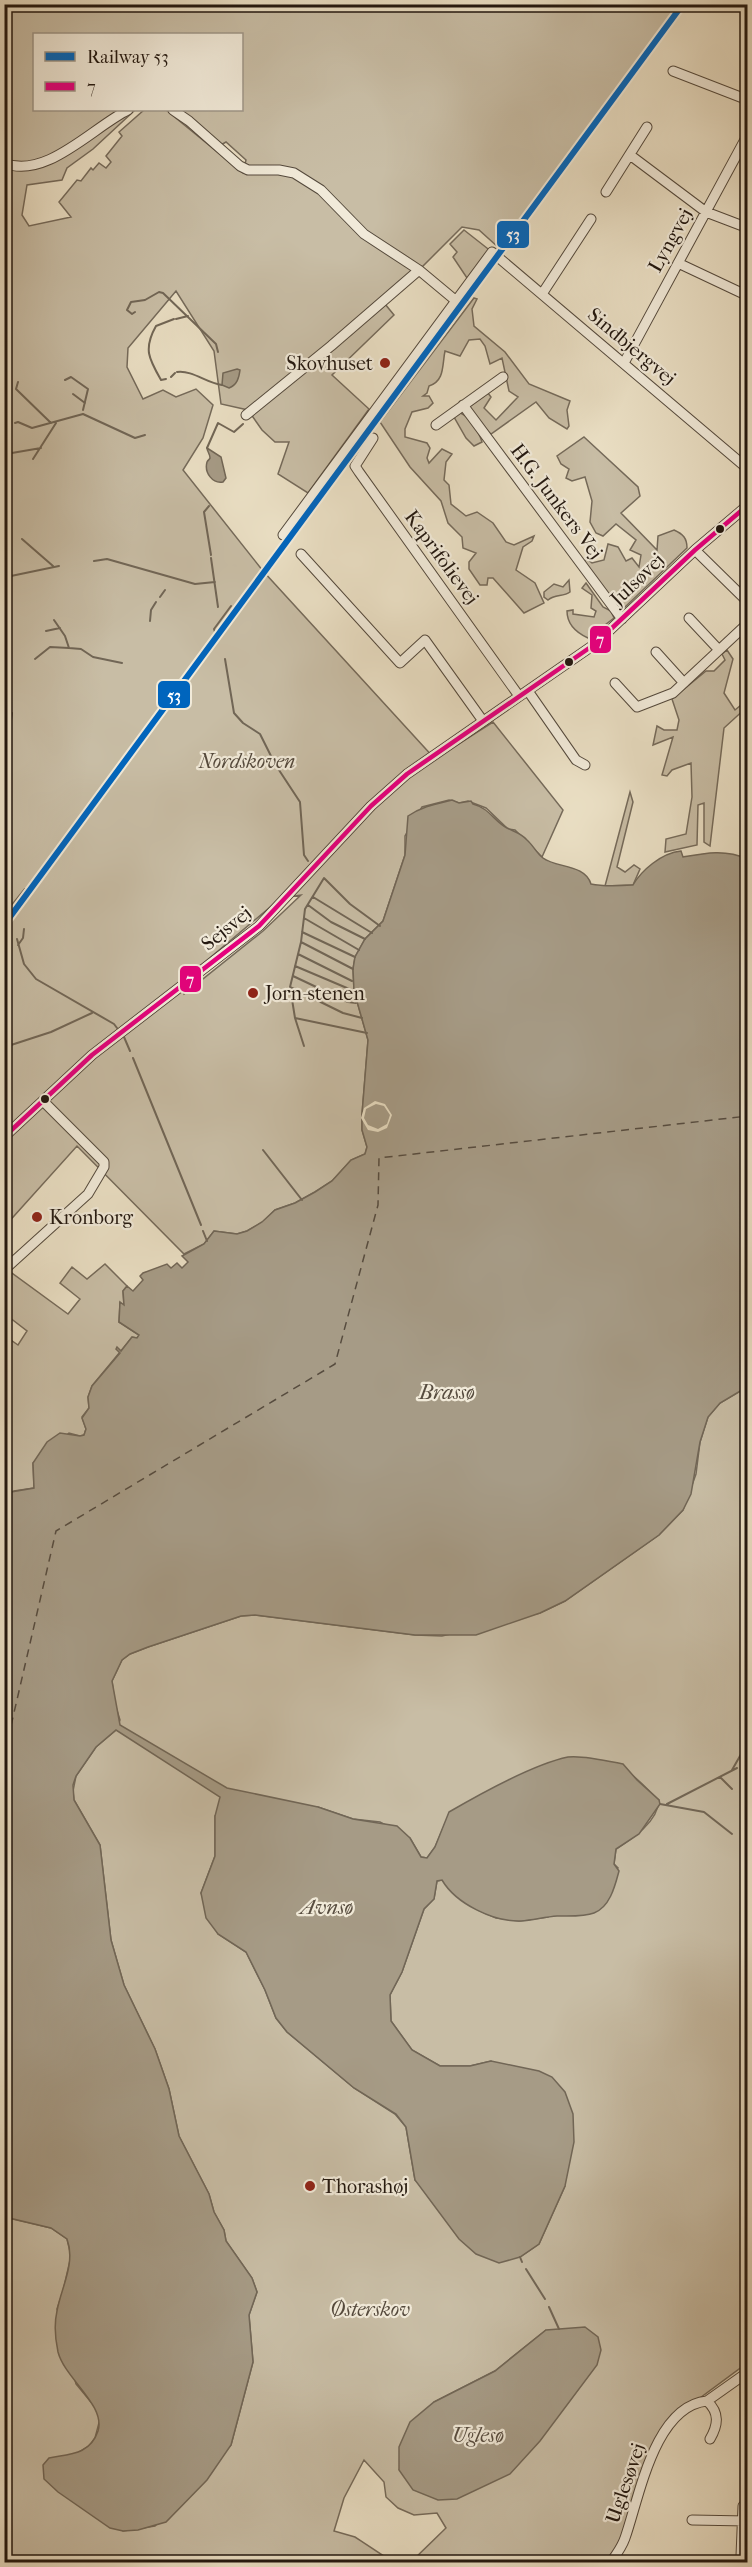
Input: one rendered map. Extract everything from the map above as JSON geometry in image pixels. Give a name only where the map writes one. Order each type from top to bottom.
[{"type":"street","points":[[673,71],[747,100]]},
{"type":"street","points":[[4,163],[13,166],[32,166],[52,158],[126,111]]},
{"type":"street","points":[[174,111],[189,121],[240,166],[248,170],[279,170],[294,173],[321,190],[364,234],[419,270],[455,300],[283,535]]},
{"type":"street","points":[[606,192],[647,127]]},
{"type":"street","name":"Lyngvej","points":[[624,363],[747,134]]},
{"type":"street","points":[[630,155],[706,212],[747,228]]},
{"type":"street","points":[[542,294],[591,219]]},
{"type":"street","name":"Sindbjergvej","points":[[455,300],[492,252],[747,469]]},
{"type":"street","points":[[678,263],[747,296]]},
{"type":"street","points":[[246,415],[419,270]]},
{"type":"street","points":[[436,425],[503,376]]},
{"type":"street","name":"H.G. Junkers Vej","points":[[463,405],[622,619]]},
{"type":"street","name":"Kaprifolievej","points":[[373,438],[355,466],[519,696]]},
{"type":"street","name":"Julsøvej","points":[[430,756],[595,644],[695,550],[747,505]]},
{"type":"street","points":[[695,550],[747,602]]},
{"type":"street","points":[[301,554],[400,663],[425,640],[483,721]]},
{"type":"street","points":[[689,618],[719,650]]},
{"type":"street","points":[[615,683],[637,707],[673,693],[747,623]]},
{"type":"street","points":[[656,652],[684,683]]},
{"type":"street","points":[[528,691],[576,760],[585,765]]},
{"type":"street","name":"Sejsvej","points":[[4,1137],[99,1049],[250,934],[277,909],[371,806],[430,756]]},
{"type":"street","points":[[4,1270],[88,1194],[104,1167],[104,1162],[43,1101]]},
{"type":"street","name":"Uglesøvej","points":[[611,2562],[624,2541],[655,2447],[670,2424],[699,2402],[707,2402],[747,2372]]},
{"type":"street","points":[[707,2402],[714,2408],[717,2419],[710,2439]]},
{"type":"street","points":[[741,2556],[745,2521],[742,2506],[747,2506]]},
{"type":"street","points":[[692,2520],[745,2521]]},
{"type":"green space","name":"Nordskoven","points":[[5,5],[678,5],[499,248],[479,230],[462,227],[385,304],[394,315],[332,375],[369,409],[308,493],[278,474],[289,442],[275,442],[262,430],[248,410],[221,404],[214,351],[176,291],[128,348],[127,367],[143,399],[163,390],[176,397],[196,389],[213,405],[203,438],[183,470],[263,571],[435,759],[493,722],[563,810],[542,857],[515,830],[508,829],[486,808],[468,801],[459,803],[449,800],[422,807],[405,836],[405,855],[383,921],[365,939],[355,957],[354,991],[368,1040],[362,1114],[362,1130],[367,1147],[365,1154],[351,1160],[332,1181],[295,1203],[275,1210],[263,1222],[247,1231],[237,1234],[214,1231],[204,1244],[184,1254],[77,1146],[5,1226]],"holes":[[[33,33],[243,33],[243,111],[178,111],[219,146],[226,142],[246,160],[243,173],[167,111],[143,111],[119,132],[122,136],[106,156],[111,162],[106,168],[99,163],[93,170],[91,168],[81,181],[77,180],[59,202],[71,217],[29,226],[22,215],[27,185],[62,180],[67,168],[93,149],[134,111],[33,111]],[[301,895],[263,931],[184,994],[179,984],[281,898]]]},
{"type":"green space","points":[[464,230],[492,252],[469,281],[453,257],[457,252],[450,244]]},
{"type":"green space","points":[[474,298],[477,299],[472,309],[474,326],[505,352],[529,384],[570,401],[567,410],[569,426],[567,429],[549,418],[536,402],[491,434],[480,425],[469,407],[488,393],[491,397],[484,408],[496,420],[518,397],[509,391],[502,358],[490,364],[485,346],[480,339],[469,340],[460,356],[445,351],[440,376],[434,384],[429,386],[427,393],[423,396],[429,396],[433,403],[428,408],[412,412],[405,429],[405,437],[427,443],[430,448],[427,458],[429,463],[442,449],[452,454],[446,462],[444,480],[449,485],[451,504],[466,516],[477,512],[493,523],[506,542],[514,545],[534,536],[532,541],[523,547],[516,570],[535,583],[544,603],[524,613],[493,578],[488,578],[487,585],[480,585],[469,569],[469,562],[476,553],[463,548],[462,537],[448,523],[441,501],[410,467],[380,422]]},
{"type":"green space","points":[[457,412],[466,416],[482,442],[474,446],[466,438],[454,417]]},
{"type":"green space","points":[[584,437],[638,487],[640,496],[621,513],[657,550],[658,536],[674,530],[682,535],[686,542],[687,548],[624,608],[616,608],[582,562],[587,559],[592,563],[604,560],[608,544],[618,547],[626,561],[632,558],[639,567],[641,555],[630,550],[636,540],[616,524],[603,536],[596,533],[590,522],[592,501],[585,477],[572,481],[566,478],[569,469],[561,464],[557,456]]},
{"type":"green space","points":[[569,580],[570,592],[548,600],[544,597],[544,592],[554,584],[563,587]]},
{"type":"green space","points":[[586,583],[603,607],[611,611],[614,618],[588,638],[573,628],[567,611],[573,610],[573,614],[594,617],[596,611],[591,608],[592,595],[582,588]]},
{"type":"green space","points":[[727,650],[733,659],[724,693],[735,710],[747,700],[747,707],[724,728],[710,846],[704,842],[704,803],[698,805],[697,845],[665,852],[666,839],[686,834],[692,797],[691,763],[672,770],[667,776],[662,775],[673,737],[653,745],[657,726],[664,730],[677,730],[679,720],[672,699],[706,671],[714,671],[725,660],[722,654]]},
{"type":"green space","points":[[630,792],[633,802],[617,867],[625,872],[634,865],[640,869],[633,885],[605,886]]},
{"type":"green space","points":[[105,1264],[127,1286],[123,1291],[124,1306],[120,1303],[119,1322],[139,1335],[137,1338],[132,1337],[121,1351],[117,1348],[120,1352],[92,1386],[88,1397],[89,1408],[82,1417],[86,1429],[84,1435],[69,1433],[33,1463],[34,1488],[14,1491],[5,1499],[5,1336],[18,1345],[27,1331],[5,1314],[5,1274],[9,1271],[68,1314],[80,1299],[60,1283],[72,1267],[87,1279]]},
{"type":"green space","name":"Østerskov","points":[[747,1387],[747,2363],[681,2412],[663,2430],[620,2541],[608,2562],[411,2562],[446,2528],[437,2513],[414,2515],[398,2508],[386,2497],[384,2482],[364,2460],[344,2498],[334,2531],[355,2537],[393,2562],[5,2562],[4,2217],[51,2228],[67,2239],[71,2256],[57,2309],[76,2384],[95,2407],[100,2419],[95,2438],[89,2446],[76,2454],[123,2531],[155,2526],[231,2445],[253,2362],[249,2315],[257,2292],[252,2278],[226,2241],[224,2230],[214,2212],[209,2194],[179,2136],[169,2089],[155,2049],[124,1985],[111,1940],[100,1845],[74,1800],[76,1776],[96,1747],[116,1730],[120,1720],[112,1681],[122,1660],[148,1647],[241,1616],[255,1615],[415,1635],[442,1636],[540,1613],[565,1601],[659,1535],[683,1510],[696,1474],[700,1442],[708,1417],[720,1403]],"holes":[[[598,1761],[624,1769],[659,1800],[658,1808],[649,1823],[616,1849],[614,1864],[618,1868],[548,1917],[519,1921],[496,1918],[478,1910],[442,1880],[437,1881],[434,1899],[424,1909],[402,1972],[390,1995],[391,2021],[412,2050],[440,2066],[470,2066],[491,2061],[565,2186],[539,2244],[520,2257],[415,2180],[406,2127],[395,2114],[354,2088],[287,2032],[276,2018],[246,1952],[218,1934],[201,1893],[215,1856],[215,1816],[318,1807],[353,1819],[380,1822],[410,1838],[421,1857],[427,1858],[435,1847],[450,1812]],[[546,2330],[399,2470],[434,2402],[495,2371]]]},
{"type":"water","points":[[237,369],[240,373],[234,385],[229,388],[222,385],[223,373]]},
{"type":"water","points":[[207,448],[221,457],[226,478],[223,482],[216,481],[208,474],[206,466],[210,458]]},
{"type":"water","name":"Brassø","points":[[452,800],[459,803],[471,801],[502,825],[522,836],[543,858],[583,873],[591,884],[633,885],[652,864],[674,852],[681,851],[683,857],[723,853],[747,859],[747,1387],[720,1403],[708,1417],[700,1442],[691,1494],[683,1510],[659,1535],[565,1601],[540,1613],[476,1635],[415,1635],[255,1615],[241,1616],[148,1647],[122,1660],[112,1681],[120,1725],[227,1788],[318,1807],[353,1819],[397,1826],[410,1838],[421,1857],[427,1858],[435,1847],[449,1812],[539,1766],[568,1757],[623,1764],[659,1800],[660,1804],[639,1834],[616,1849],[614,1864],[619,1871],[614,1889],[604,1906],[594,1913],[510,1921],[488,1915],[466,1904],[448,1889],[442,1880],[437,1881],[434,1899],[424,1909],[402,1972],[390,1995],[391,2021],[412,2050],[440,2066],[470,2066],[491,2061],[539,2071],[552,2077],[565,2092],[573,2114],[574,2142],[565,2186],[539,2244],[520,2257],[499,2263],[476,2254],[459,2239],[415,2180],[406,2127],[396,2114],[354,2088],[287,2032],[276,2018],[246,1952],[218,1934],[206,1918],[201,1893],[215,1856],[215,1816],[220,1797],[116,1730],[96,1747],[76,1776],[73,1785],[74,1800],[100,1845],[111,1940],[124,1985],[155,2049],[169,2089],[179,2136],[209,2194],[214,2212],[224,2230],[226,2241],[252,2278],[257,2292],[249,2315],[253,2362],[231,2445],[207,2480],[166,2522],[138,2530],[123,2531],[110,2528],[58,2492],[44,2479],[43,2465],[49,2458],[78,2452],[90,2445],[98,2431],[99,2421],[91,2402],[62,2362],[57,2347],[56,2316],[70,2257],[67,2239],[51,2228],[5,2217],[4,1499],[11,1492],[34,1488],[33,1463],[47,1442],[60,1433],[84,1435],[86,1429],[82,1418],[89,1408],[88,1397],[92,1386],[120,1353],[117,1347],[121,1351],[132,1337],[137,1338],[139,1335],[119,1322],[120,1302],[124,1305],[123,1291],[127,1286],[133,1291],[143,1280],[140,1276],[143,1273],[167,1264],[171,1268],[177,1263],[182,1268],[188,1262],[182,1256],[204,1244],[214,1231],[237,1234],[247,1231],[262,1222],[275,1210],[295,1203],[332,1181],[351,1160],[365,1154],[367,1147],[362,1130],[362,1114],[368,1040],[354,991],[355,957],[365,939],[383,921],[405,855],[408,816],[435,804]]},
{"type":"water","name":"Uglesø","points":[[585,2327],[598,2337],[601,2350],[597,2365],[540,2441],[510,2474],[457,2499],[438,2500],[413,2490],[399,2470],[399,2447],[410,2422],[434,2402],[495,2371],[546,2330]]},
{"type":"pier","points":[[375,1101],[385,1104],[392,1115],[387,1128],[378,1132],[368,1130],[361,1118],[364,1108]],"holes":[[[376,1104],[384,1106],[390,1115],[387,1124],[378,1129],[368,1125],[364,1118],[366,1109]]]},
{"type":"waterway","points":[[135,312],[132,314],[127,310],[131,302],[145,300],[159,292],[163,293],[216,344],[218,352]]},
{"type":"waterway","points":[[176,319],[188,316]]},
{"type":"waterway","points":[[166,379],[161,380],[157,373],[149,354],[149,348],[156,326],[174,319]]},
{"type":"waterway","points":[[177,372],[189,373],[222,385]]},
{"type":"waterway","points":[[171,377],[175,373]]},
{"type":"waterway","points":[[65,380],[71,377],[88,389],[83,410]]},
{"type":"waterway","points":[[18,382],[16,389],[51,423]]},
{"type":"waterway","points":[[73,394],[85,403]]},
{"type":"waterway","points":[[15,423],[18,422],[32,428],[83,414],[135,438],[145,435]]},
{"type":"waterway","points":[[33,459],[56,423]]},
{"type":"waterway","points":[[207,448],[218,423],[234,432],[243,424]]},
{"type":"waterway","points":[[6,454],[41,448]]},
{"type":"waterway","points":[[209,506],[204,512],[211,555]]},
{"type":"waterway","points":[[22,539],[53,566]]},
{"type":"waterway","points":[[211,558],[218,607]]},
{"type":"waterway","points":[[94,561],[107,559],[195,584],[215,582]]},
{"type":"waterway","points":[[11,576],[59,566]]},
{"type":"waterway","points":[[160,597],[165,590]]},
{"type":"waterway","points":[[150,621],[151,610],[156,602]]},
{"type":"waterway","points":[[215,632],[214,629],[231,606]]},
{"type":"waterway","points":[[54,620],[65,636],[69,648]]},
{"type":"waterway","points":[[46,631],[60,628]]},
{"type":"waterway","points":[[35,659],[50,647],[81,649],[93,657],[122,663]]},
{"type":"waterway","points":[[225,659],[234,713],[243,723],[260,734],[275,764],[300,802],[304,855],[308,861]]},
{"type":"waterway","points":[[4,710],[11,716]]},
{"type":"waterway","points":[[4,734],[10,727],[12,713]]},
{"type":"waterway","points":[[304,1046],[295,1018],[290,987],[301,942],[305,909],[324,878],[350,904],[380,926]]},
{"type":"waterway","points":[[4,915],[25,889]]},
{"type":"waterway","points":[[313,897],[372,933]]},
{"type":"waterway","points":[[308,905],[331,922],[365,939]]},
{"type":"waterway","points":[[304,918],[359,950]]},
{"type":"waterway","points":[[18,945],[23,938],[24,929]]},
{"type":"waterway","points":[[302,932],[355,957]]},
{"type":"waterway","points":[[17,939],[24,964],[36,979],[114,1024],[117,1028]]},
{"type":"waterway","points":[[301,942],[353,969]]},
{"type":"waterway","points":[[298,954],[352,981]]},
{"type":"waterway","points":[[295,966],[354,991]]},
{"type":"waterway","points":[[293,976],[348,1002],[356,1003]]},
{"type":"waterway","points":[[290,987],[343,1013],[362,1018]]},
{"type":"waterway","points":[[5,1055],[8,1046],[51,1032],[92,1013]]},
{"type":"waterway","points":[[295,1018],[367,1033]]},
{"type":"waterway","points":[[124,1037],[130,1051]]},
{"type":"waterway","points":[[133,1058],[201,1225]]},
{"type":"waterway","points":[[263,1150],[302,1200]]},
{"type":"waterway","points":[[203,1231],[207,1241]]},
{"type":"waterway","points":[[732,1770],[744,1749]]},
{"type":"waterway","points":[[667,1804],[737,1768]]},
{"type":"waterway","points":[[720,1777],[732,1789]]},
{"type":"waterway","points":[[660,1804],[704,1812],[732,1834]]},
{"type":"waterway","points":[[520,2257],[522,2262]]},
{"type":"waterway","points":[[526,2269],[545,2299]]},
{"type":"waterway","points":[[549,2307],[559,2329]]},
{"type":"ferry route","points":[[4,1737],[10,1730],[56,1531],[335,1364],[378,1205],[379,1158],[748,1116]]},
{"type":"rail line","name":"53","points":[[4,925],[683,4]]},
{"type":"transit line","name":"7","points":[[4,1137],[92,1055],[259,926],[371,806],[407,774],[595,644],[695,550],[748,505]]},
{"type":"place","name":"Skovhuset","points":[[385,363]]},
{"type":"place","name":"Jorn-stenen","points":[[253,993]]},
{"type":"place","name":"Kronborg","points":[[37,1217]]},
{"type":"place","name":"Thorashøj","points":[[310,2186]]},
{"type":"water label","name":"Avnsø","points":[[327,1907]]}]
